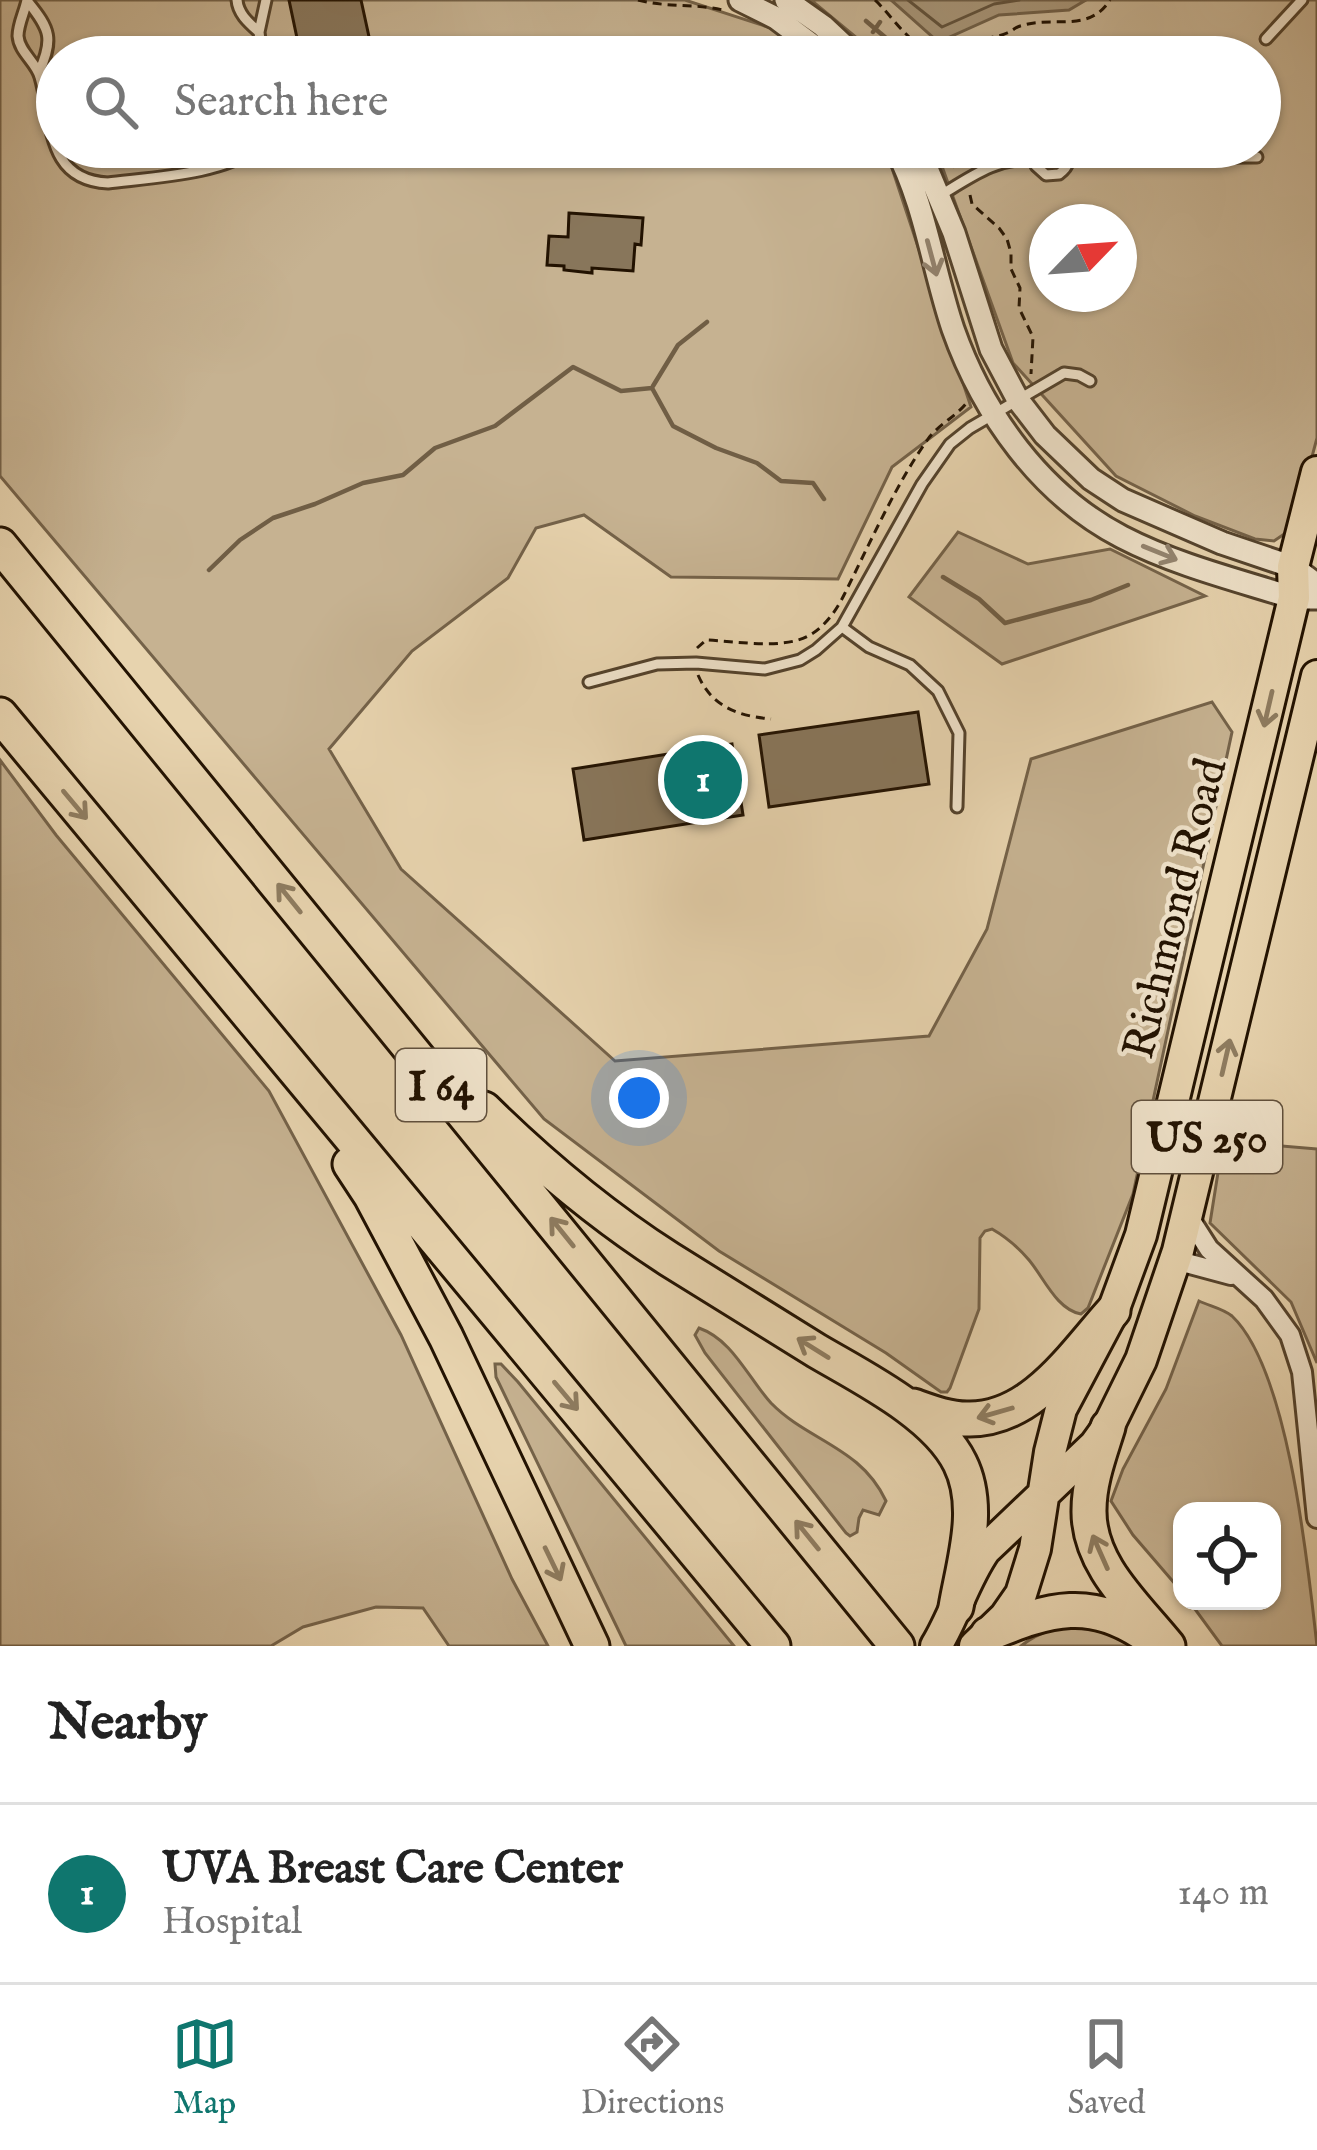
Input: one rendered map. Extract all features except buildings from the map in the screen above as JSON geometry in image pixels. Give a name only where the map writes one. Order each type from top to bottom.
[{"type":"highway","name":"Richmond Road","points":[[981,1640],[1021,1594],[1061,1409],[1113,1311],[1154,1185],[1190,1022],[1305,587],[1317,472]]},
{"type":"highway","name":"I 64","points":[[0,545],[889,1636]]},
{"type":"highway","name":"Richmond Road","points":[[936,1646],[985,1550],[1087,1454],[1108,1426],[1141,1360],[1188,1216],[1317,676]]},
{"type":"highway","name":"I 64","points":[[0,716],[772,1646]]},
{"type":"highway","points":[[187,939],[371,1196],[446,1337],[592,1646]]},
{"type":"highway","points":[[341,961],[381,994],[432,1056],[490,1115],[590,1202],[664,1256],[900,1402],[950,1445],[967,1481],[970,1526],[956,1607]]},
{"type":"highway","points":[[1154,1185],[1163,1244],[1175,1260]]},
{"type":"highway","points":[[900,1402],[961,1419],[1008,1411],[1040,1390],[1113,1311]]},
{"type":"highway","points":[[1108,1426],[1090,1496],[1092,1535],[1109,1573],[1165,1646]]},
{"type":"highway","points":[[981,1640],[1046,1612],[1089,1610],[1128,1622],[1165,1646]]},
{"type":"street","points":[[740,0],[802,36]]},
{"type":"street","points":[[785,0],[834,36]]},
{"type":"street","points":[[904,168],[966,363],[993,415],[1051,484],[1102,525],[1166,556],[1305,587]]},
{"type":"street","points":[[928,168],[991,349],[1018,400],[1065,456],[1123,500],[1305,587]]},
{"type":"street","points":[[1188,1216],[1205,1244],[1264,1299],[1290,1335],[1299,1358],[1317,1518]]},
{"type":"street","points":[[1175,1260],[1235,1276]]},
{"type":"lane","points":[[237,0],[247,21],[259,32]]},
{"type":"lane","points":[[259,36],[266,0]]},
{"type":"lane","points":[[1269,36],[1302,0]]},
{"type":"lane","points":[[27,1],[18,38],[36,68]]},
{"type":"lane","points":[[27,1],[50,36]]},
{"type":"lane","points":[[71,168],[92,182],[108,183],[210,168]]},
{"type":"lane","points":[[917,205],[988,168]]},
{"type":"lane","points":[[1039,168],[1052,176],[1064,168]]},
{"type":"lane","points":[[589,682],[657,664],[765,669],[816,650],[842,627],[950,444],[1064,373],[1090,381]]},
{"type":"lane","points":[[842,627],[868,647],[910,665],[938,691],[959,733],[957,807]]},
{"type":"path","points":[[638,0],[712,7],[757,21],[763,11]]},
{"type":"path","points":[[875,0],[910,36]]},
{"type":"path","points":[[999,36],[1021,25],[1066,24],[1085,18],[1103,11],[1110,0]]},
{"type":"path","points":[[955,168],[972,204],[1007,239],[1020,288],[1019,308],[1033,337],[1031,374]]},
{"type":"path","points":[[771,718],[727,710],[705,689],[698,679],[698,648],[703,640],[751,643],[811,635],[839,605],[927,440],[973,394]]},
{"type":"shaded area","points":[[0,0],[685,0],[784,36],[36,36],[36,168],[892,168],[971,407],[892,467],[838,579],[671,577],[584,515],[536,528],[508,578],[412,651],[329,749],[401,869],[615,1061],[929,1036],[987,929],[1031,759],[1212,702],[1232,732],[1133,1194],[1088,1308],[1081,1314],[1072,1311],[1012,1243],[992,1229],[985,1231],[980,1238],[979,1309],[950,1388],[941,1392],[719,1251],[544,1119],[0,476]]},
{"type":"shaded area","points":[[811,0],[1317,0],[1317,438],[1293,528],[1274,541],[1255,539],[1195,516],[1116,476],[1013,363],[943,168],[1281,168],[1281,36],[855,36]]},
{"type":"shaded area","points":[[958,532],[1028,564],[1110,549],[1205,596],[1002,664],[909,597]]},
{"type":"shaded area","points":[[0,760],[56,835],[269,1091],[401,1335],[512,1579],[548,1646],[449,1646],[423,1608],[376,1607],[303,1627],[271,1646],[0,1646]]},
{"type":"shaded area","points":[[1223,1141],[1317,1149],[1317,1363],[1291,1302],[1210,1223]]},
{"type":"shaded area","points":[[1199,1301],[1232,1316],[1252,1342],[1282,1423],[1317,1646],[1222,1646],[1196,1610],[1281,1610],[1281,1502],[1173,1502],[1173,1582],[1111,1501],[1166,1389]]},
{"type":"shaded area","points":[[699,1328],[731,1350],[786,1416],[863,1468],[886,1501],[879,1515],[863,1510],[857,1532],[846,1533],[705,1353],[695,1335]]},
{"type":"shaded area","points":[[495,1364],[501,1364],[518,1382],[734,1646],[626,1646],[496,1377]]},
{"type":"shaded area","points":[[1083,1625],[1113,1630],[1135,1646],[1021,1646],[1050,1630]]},
{"type":"water","points":[[891,0],[1086,0],[1069,10],[999,15],[952,36],[932,36]]},
{"type":"waterway","points":[[866,21],[884,36]]},
{"type":"waterway","points":[[873,32],[880,22]]},
{"type":"waterway","points":[[653,386],[678,345],[707,322]]},
{"type":"waterway","points":[[209,570],[240,540],[273,518],[363,483],[403,475],[435,448],[495,426],[573,367],[621,391],[652,388],[673,426],[757,463],[781,481],[813,483],[824,499]]},
{"type":"waterway","points":[[943,577],[979,599],[1005,623],[1128,585]]},
{"type":"place","name":"UVA Breast Care Center","points":[[703,780]]}]
